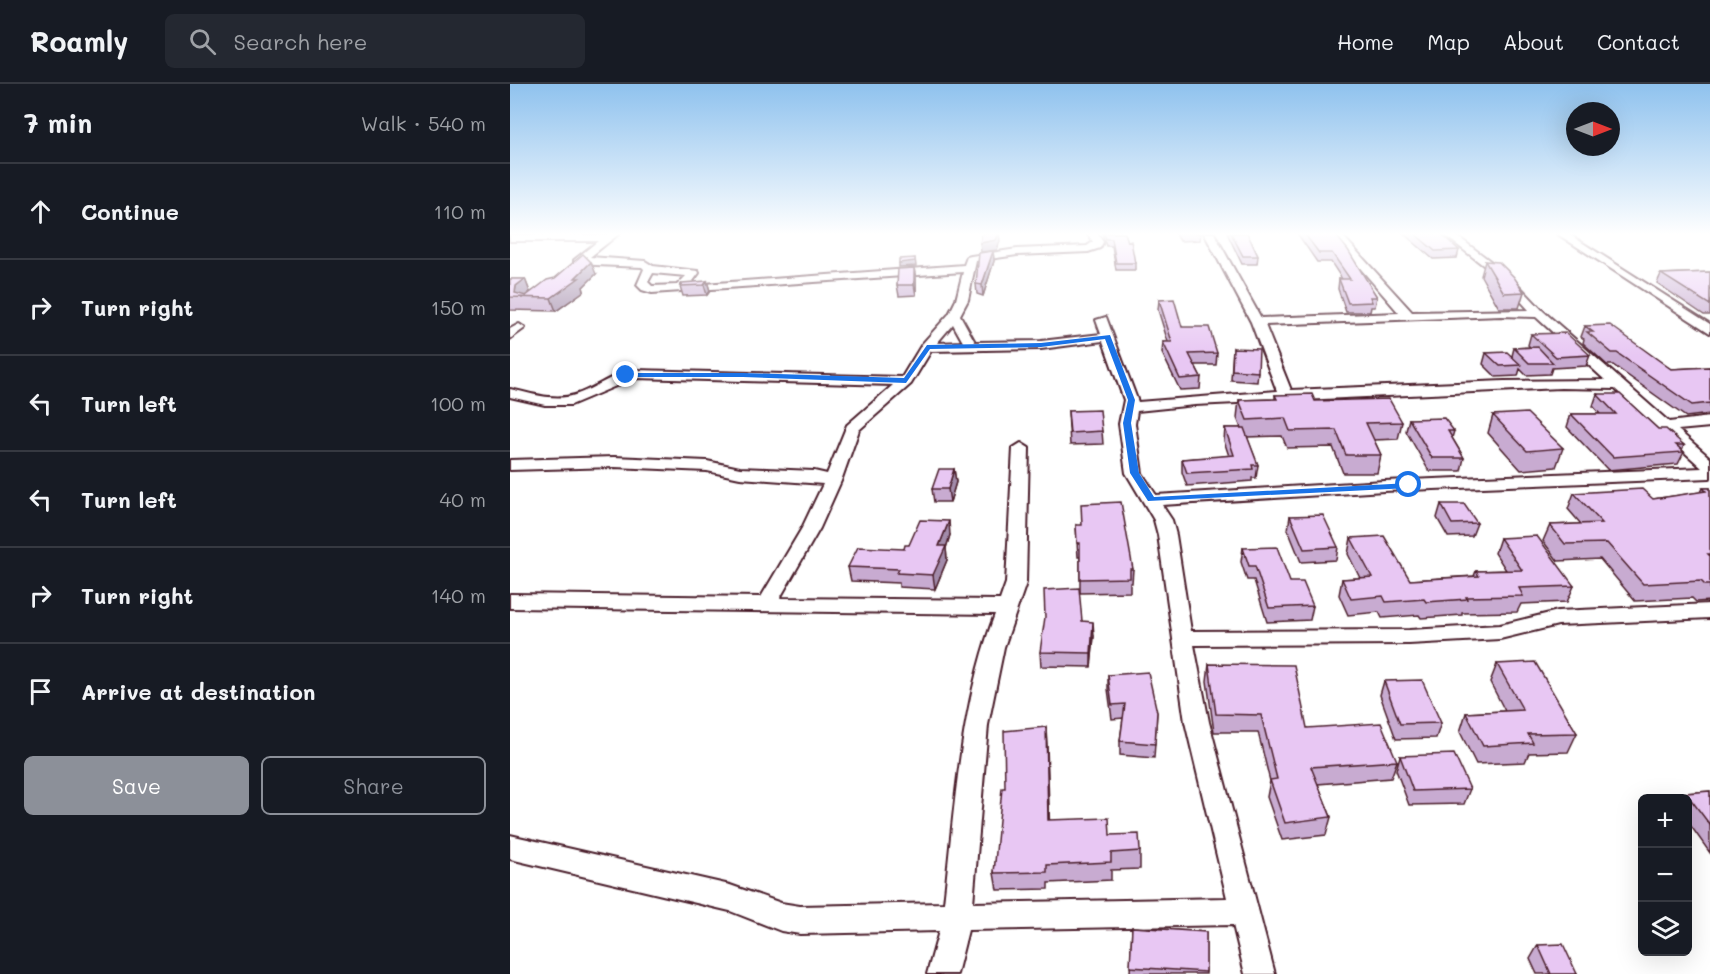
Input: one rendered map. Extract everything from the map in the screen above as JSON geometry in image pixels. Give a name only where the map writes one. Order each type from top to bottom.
[{"type":"street","points":[[647,275],[642,282],[645,288],[657,291],[884,275]]},
{"type":"street","points":[[679,290],[691,275]]},
{"type":"street","points":[[766,605],[811,528],[833,481],[852,428],[906,381],[927,347],[954,315],[962,300],[968,275]]},
{"type":"street","points":[[1231,275],[1257,322],[1286,395]]},
{"type":"street","points":[[1372,275],[1409,316]]},
{"type":"street","points":[[1502,275],[1539,314],[1710,467]]},
{"type":"street","points":[[1626,275],[1709,328]]},
{"type":"street","points":[[1257,322],[1501,312],[1539,314]]},
{"type":"street","points":[[954,315],[971,346]]},
{"type":"street","points":[[1102,320],[1131,400],[1127,423],[1134,473],[1163,520],[1167,535],[1197,722],[1242,911],[1260,974]]},
{"type":"street","points":[[927,347],[1055,344],[1108,337]]},
{"type":"street","points":[[510,393],[539,400],[568,400],[580,398],[619,377],[635,374],[906,381]]},
{"type":"street","points":[[1130,407],[1286,395],[1503,385],[1618,385]]},
{"type":"street","points":[[1665,426],[1710,422]]},
{"type":"street","points":[[942,974],[957,918],[976,725],[984,682],[1006,607],[1016,583],[1021,448]]},
{"type":"street","points":[[510,465],[614,462],[707,466],[740,473],[814,476],[833,481]]},
{"type":"street","points":[[1152,500],[1710,473]]},
{"type":"street","points":[[510,601],[766,605],[853,603],[1006,607]]},
{"type":"street","points":[[1182,638],[1409,637],[1500,632],[1558,618],[1710,611]]},
{"type":"street","points":[[510,847],[730,898],[781,917],[800,920],[1242,911]]},
{"type":"building","points":[[559,275],[578,275],[575,278],[579,278],[551,298],[510,297],[510,279],[525,279],[516,286],[515,293],[526,296],[547,280]]},
{"type":"building","points":[[898,275],[914,275],[914,285],[897,285]]},
{"type":"building","points":[[977,275],[985,275],[982,285],[976,284]]},
{"type":"building","points":[[1347,275],[1363,275],[1377,297],[1370,297],[1372,302],[1348,303],[1339,279],[1350,279]]},
{"type":"building","points":[[1493,275],[1512,275],[1524,292],[1504,293]]},
{"type":"building","points":[[1662,275],[1710,275],[1710,305]]},
{"type":"building","points":[[707,281],[704,285],[680,286],[682,283]]},
{"type":"building","points":[[1174,299],[1182,327],[1209,327],[1217,353],[1189,354],[1201,377],[1180,379],[1163,342],[1172,342],[1159,300]]},
{"type":"building","points":[[1610,325],[1671,369],[1710,367],[1710,403],[1692,405],[1617,353],[1612,353],[1587,332],[1593,332],[1585,326]]},
{"type":"building","points":[[1566,333],[1590,355],[1556,357],[1531,334]]},
{"type":"building","points":[[1538,347],[1553,363],[1529,363],[1514,348]]},
{"type":"building","points":[[1233,348],[1259,349],[1258,372],[1232,370]]},
{"type":"building","points":[[1507,352],[1521,365],[1500,366],[1486,353]]},
{"type":"building","points":[[1312,394],[1315,401],[1389,399],[1402,422],[1366,423],[1381,455],[1346,455],[1336,430],[1290,431],[1285,418],[1247,420],[1239,400],[1277,399],[1275,395]]},
{"type":"building","points":[[1597,394],[1620,394],[1658,429],[1666,429],[1684,445],[1676,445],[1684,452],[1613,457],[1571,414],[1616,414]]},
{"type":"building","points":[[1100,410],[1102,431],[1070,433],[1068,411]]},
{"type":"building","points":[[1527,413],[1563,448],[1527,451],[1493,415]]},
{"type":"building","points":[[1444,418],[1454,431],[1448,431],[1464,458],[1432,458],[1409,419]]},
{"type":"building","points":[[1225,428],[1244,428],[1258,465],[1252,465],[1253,469],[1187,473],[1182,459],[1234,455]]},
{"type":"building","points":[[939,469],[954,469],[948,489],[932,489]]},
{"type":"building","points":[[1703,488],[1710,488],[1710,554],[1708,554],[1710,556],[1710,585],[1705,585],[1701,581],[1643,584],[1607,543],[1565,544],[1550,525],[1602,523],[1574,493],[1642,489],[1653,499],[1706,491]]},
{"type":"building","points":[[1121,502],[1133,569],[1130,569],[1130,578],[1080,579],[1080,543],[1077,543],[1076,525],[1082,525],[1081,504]]},
{"type":"building","points":[[1441,504],[1464,504],[1477,523],[1452,524]]},
{"type":"building","points":[[1323,515],[1338,547],[1304,549],[1290,516]]},
{"type":"building","points":[[920,520],[949,521],[939,546],[946,546],[933,575],[897,573],[899,569],[848,567],[858,547],[904,549],[905,545],[909,545]]},
{"type":"building","points":[[1384,536],[1410,580],[1479,576],[1476,571],[1522,570],[1500,538],[1537,536],[1574,586],[1519,588],[1523,596],[1466,597],[1467,599],[1426,602],[1424,599],[1386,602],[1383,596],[1351,599],[1342,579],[1372,577],[1351,538]]},
{"type":"building","points":[[1277,547],[1290,582],[1303,582],[1313,606],[1269,608],[1255,566],[1249,566],[1243,548]]},
{"type":"building","points":[[1079,588],[1082,621],[1093,622],[1091,653],[1040,652],[1045,617],[1044,590]]},
{"type":"building","points":[[1535,662],[1577,733],[1528,734],[1533,743],[1483,746],[1466,713],[1523,710],[1497,664]]},
{"type":"building","points":[[1209,664],[1294,665],[1307,728],[1381,723],[1397,761],[1311,767],[1331,817],[1285,823],[1270,780],[1277,779],[1261,715],[1216,714]]},
{"type":"building","points":[[1148,672],[1157,712],[1155,744],[1120,741],[1125,704],[1112,705],[1108,675]]},
{"type":"building","points":[[1422,680],[1441,723],[1400,724],[1384,681]]},
{"type":"building","points":[[1046,727],[1048,820],[1109,818],[1110,835],[1139,834],[1140,851],[1111,853],[1111,862],[1047,865],[1047,872],[994,873],[1002,788],[1005,788],[1004,731]]},
{"type":"building","points":[[1454,754],[1470,789],[1413,791],[1400,756]]},
{"type":"building","points":[[1710,791],[1710,825],[1692,801],[1692,794],[1686,793]]},
{"type":"building","points":[[1132,927],[1206,932],[1206,972],[1130,967]]},
{"type":"building","points":[[1563,944],[1577,974],[1551,974],[1538,945]]},
{"type":"route","points":[[626,375],[743,375],[906,381],[927,347],[1041,345],[1108,337],[1131,400],[1127,423],[1134,473],[1152,500],[1409,485]]}]
